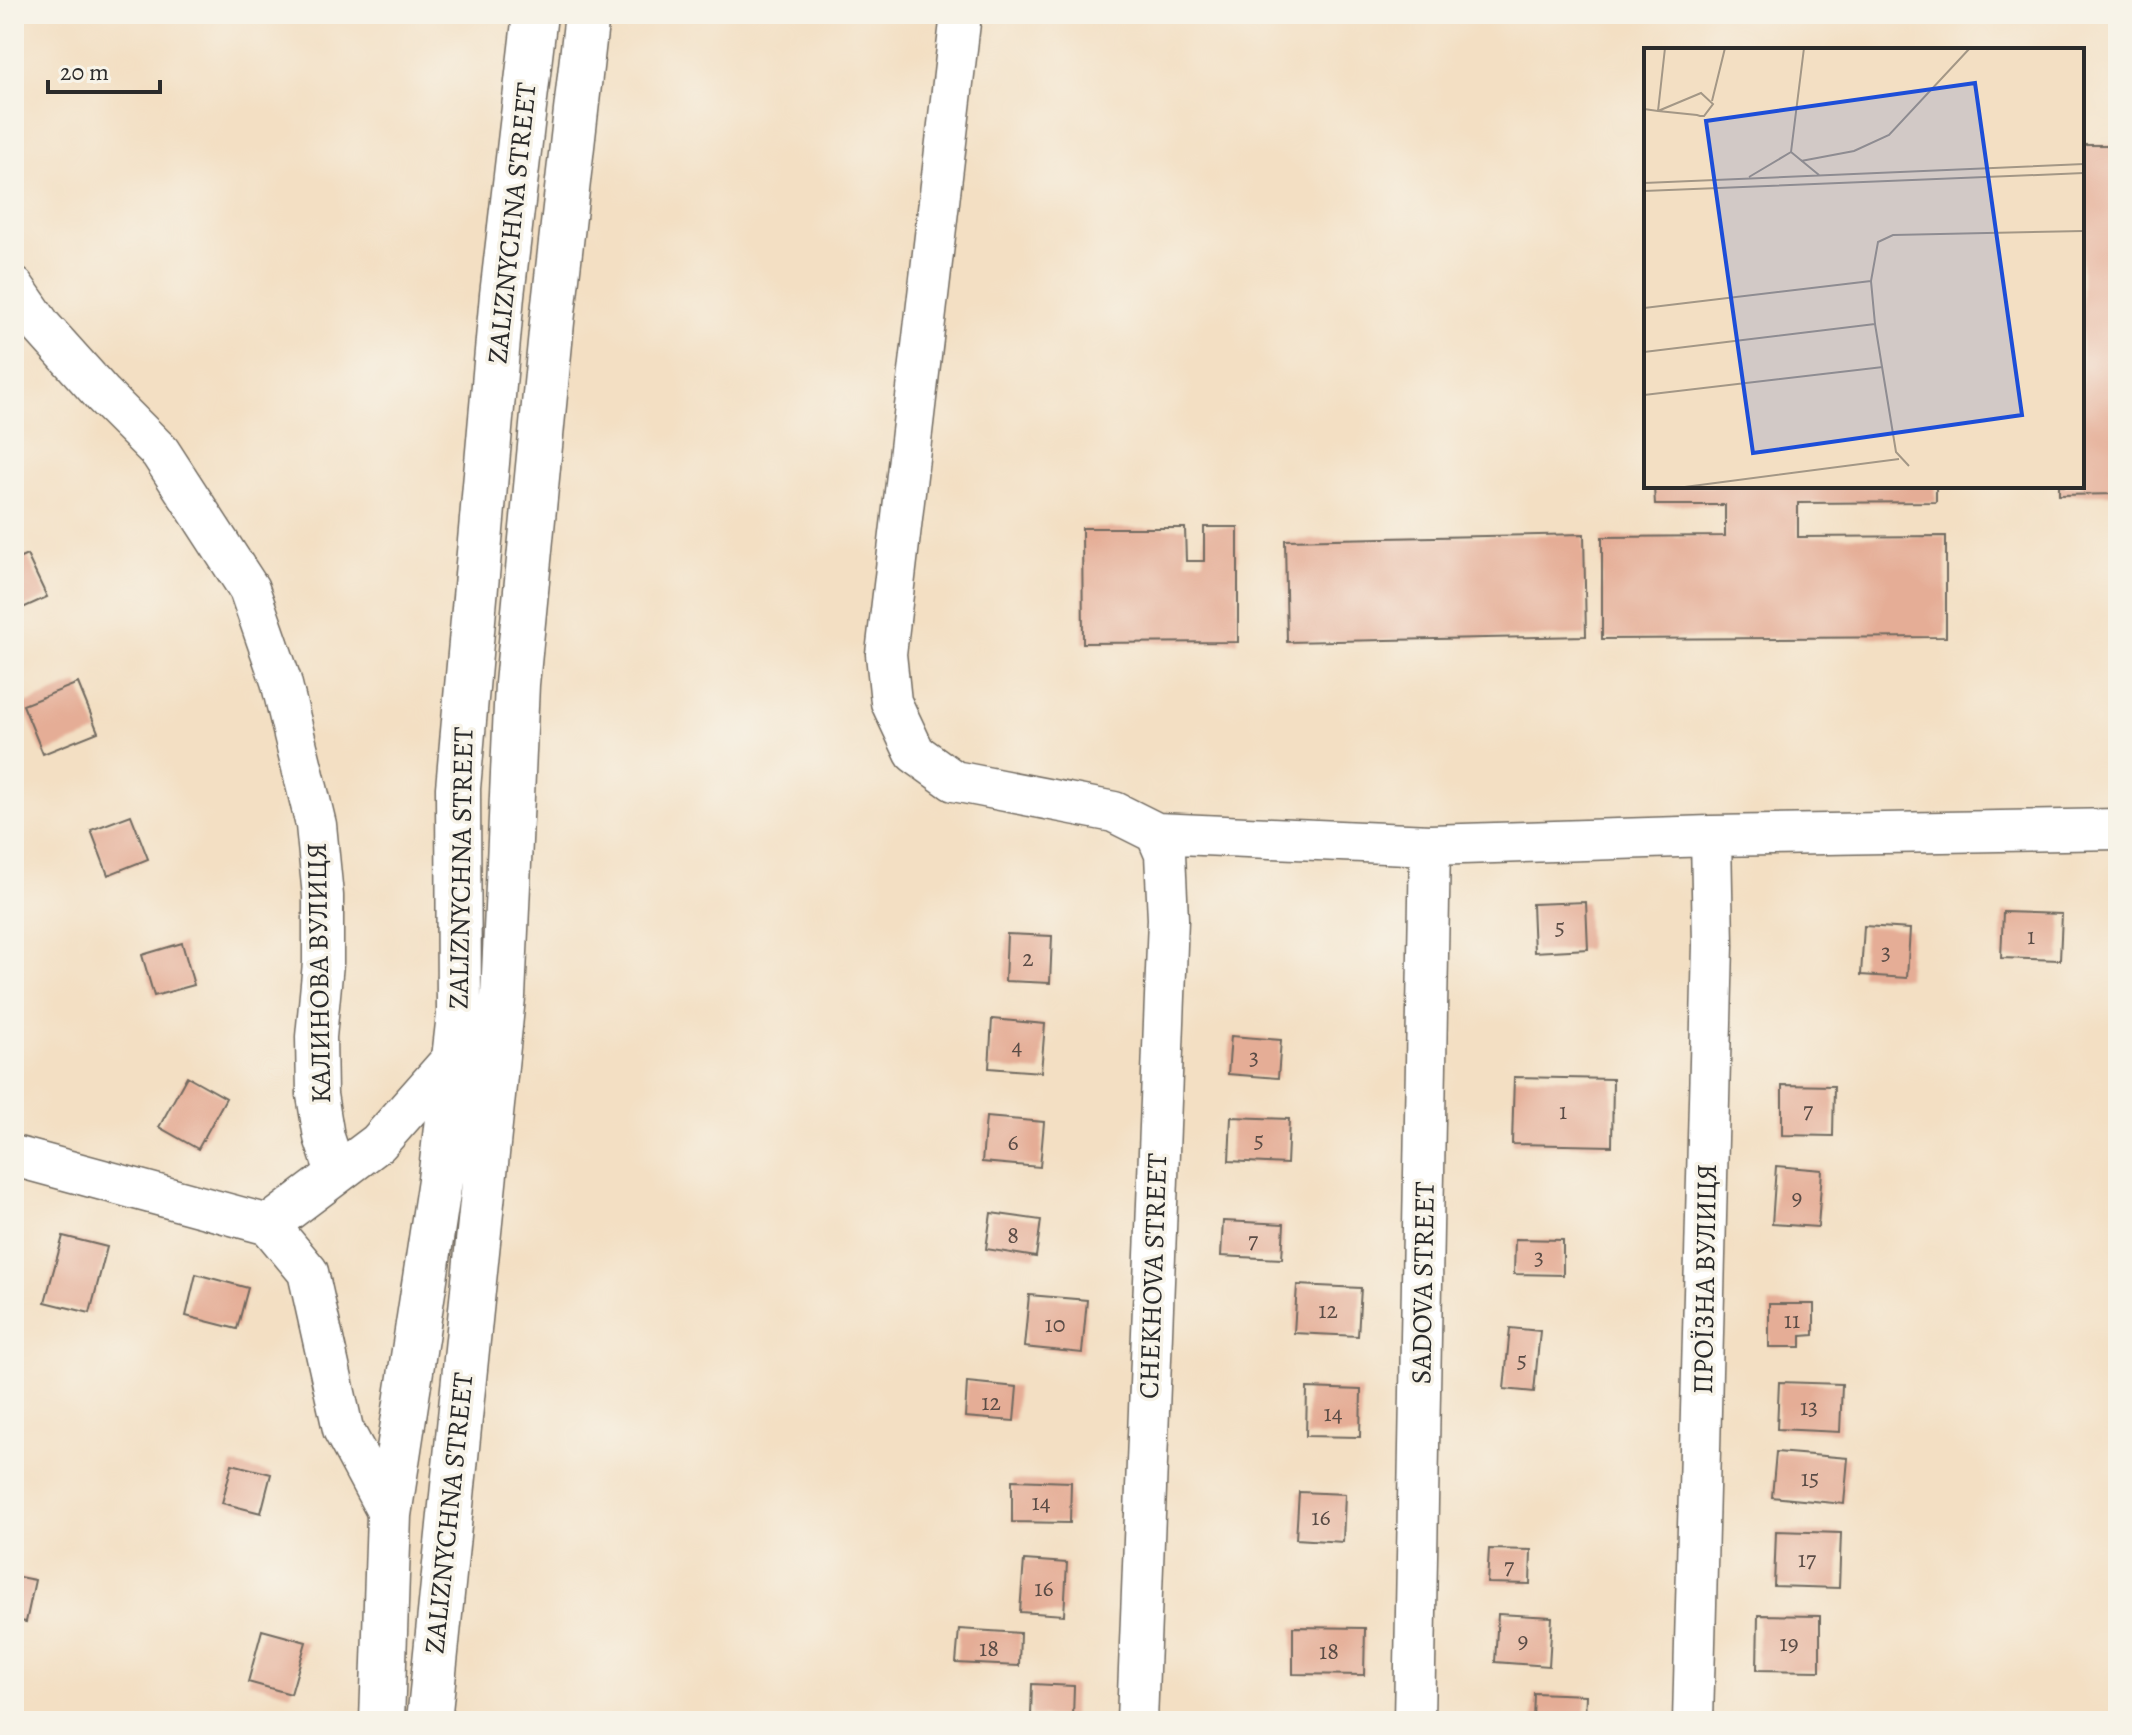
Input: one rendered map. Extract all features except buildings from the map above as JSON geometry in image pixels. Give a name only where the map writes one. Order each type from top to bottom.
[{"type":"main road","name":"ZALIZNYCHNA STREET","points":[[382,1721],[389,1515],[440,1180],[459,1015],[458,788],[501,311],[535,14]]},
{"type":"main road","name":"ZALIZNYCHNA STREET","points":[[429,1721],[503,997],[518,668],[552,322],[587,14]]},
{"type":"street","points":[[961,14],[886,654],[891,702],[915,753],[954,781],[1114,812],[1156,833],[1430,845],[1711,836],[2118,829]]},
{"type":"street","name":"КАЛИНОВА ВУЛИЦЯ","points":[[14,287],[41,326],[160,452],[249,589],[281,681],[316,825],[323,896],[323,950],[316,1037],[317,1095],[324,1137],[336,1173]]},
{"type":"street","name":"CHEKHOVA STREET","points":[[1137,1721],[1168,919],[1165,854],[1156,833]]},
{"type":"street","name":"ПРОЇЗНА ВУЛИЦЯ","points":[[1693,1721],[1713,945],[1711,836]]},
{"type":"street","name":"SADOVA STREET","points":[[1414,1721],[1430,845]]},
{"type":"street","points":[[269,1225],[378,1143],[454,1057]]},
{"type":"street","points":[[14,1156],[269,1225],[308,1272],[343,1429],[389,1515]]}]
